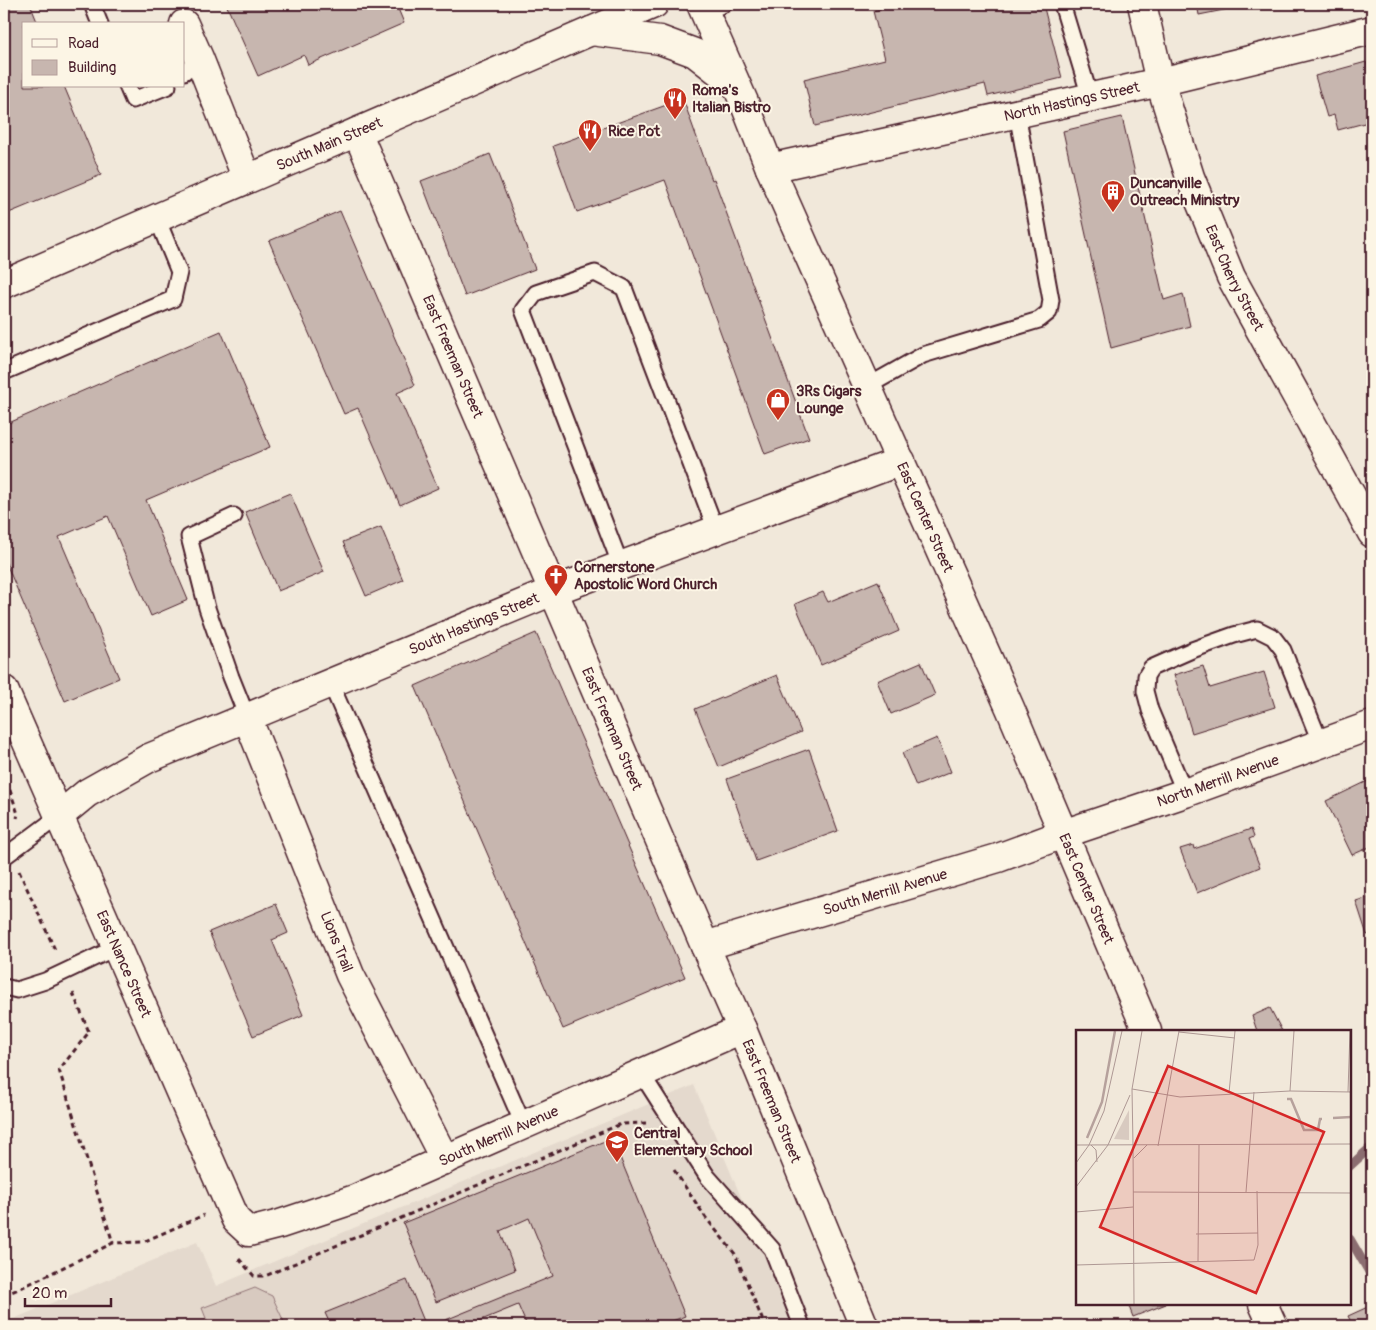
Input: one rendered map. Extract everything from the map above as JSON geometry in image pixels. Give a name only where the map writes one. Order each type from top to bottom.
[{"type":"street","points":[[174,4],[183,22]]},
{"type":"street","name":"South Main Street","points":[[4,284],[654,4]]},
{"type":"street","name":"East Cherry Street","points":[[1142,4],[1160,82],[1190,177],[1231,277],[1371,527]]},
{"type":"street","name":"East Center Street","points":[[710,6],[736,85],[770,168],[1010,708],[1147,1030]]},
{"type":"street","points":[[185,29],[192,65],[247,179]]},
{"type":"street","name":"North Hastings Street","points":[[770,168],[1160,82],[1372,30]]},
{"type":"street","points":[[589,31],[660,40],[695,53],[736,85]]},
{"type":"street","name":"East Freeman Street","points":[[357,132],[704,946],[742,1029],[864,1326]]},
{"type":"street","name":"South Hastings Street","points":[[59,816],[87,794],[149,758],[553,591],[901,461]]},
{"type":"street","name":"East Nance Street","points":[[4,690],[236,1220],[249,1232]]},
{"type":"street","name":"Lions Trail","points":[[247,717],[350,975],[445,1160]]},
{"type":"street","name":"North Merrill Avenue","points":[[1063,834],[1185,793],[1372,725]]},
{"type":"street","name":"South Merrill Avenue","points":[[704,946],[998,858],[1063,834]]},
{"type":"street","name":"South Merrill Avenue","points":[[249,1232],[280,1224],[355,1199],[742,1029]]},
{"type":"street","points":[[1263,1305],[1273,1326]]},
{"type":"lane","points":[[92,4],[99,22]]},
{"type":"lane","points":[[1062,4],[1090,97]]},
{"type":"lane","points":[[130,93],[157,88]]},
{"type":"lane","points":[[868,386],[924,354],[1040,320],[1049,312],[1051,300],[1017,113]]},
{"type":"lane","points":[[4,372],[173,299],[179,272],[157,218]]},
{"type":"lane","points":[[620,566],[523,310],[536,292],[595,273],[624,288],[716,530]]},
{"type":"lane","points":[[234,516],[189,537],[207,608],[247,717]]},
{"type":"lane","points":[[1185,793],[1150,710],[1145,690],[1146,676],[1150,668],[1192,650],[1257,629],[1273,637],[1283,650],[1320,744]]},
{"type":"lane","points":[[330,682],[523,1124]]},
{"type":"lane","points":[[7,854],[59,816]]},
{"type":"lane","points":[[4,987],[17,990],[45,981],[117,947]]},
{"type":"lane","points":[[641,1074],[707,1176],[772,1250],[802,1326]]},
{"type":"path","points":[[4,773],[18,814],[7,854],[65,972],[89,1032],[59,1070],[113,1243]]},
{"type":"path","points":[[237,1258],[254,1276],[265,1276],[621,1124],[648,1123],[652,1129]]},
{"type":"path","points":[[672,1165],[679,1180],[735,1254],[765,1326]]},
{"type":"path","points":[[4,1295],[113,1243],[143,1242],[229,1203]]},
{"type":"shaded area","name":"Central Elementary School","points":[[694,1085],[795,1326],[4,1326],[4,1323],[197,1242],[216,1286]]},
{"type":"shaded area","points":[[255,1288],[272,1296],[286,1326],[209,1326],[202,1308]]},
{"type":"building","points":[[4,4],[30,4],[37,22],[22,22],[22,88],[65,88],[101,175],[4,215]]},
{"type":"building","points":[[226,4],[396,4],[404,23],[308,65],[304,55],[258,76]]},
{"type":"building","points":[[902,4],[1043,4],[1062,78],[988,96],[985,84],[815,126],[804,79],[885,59],[873,11]]},
{"type":"building","points":[[1197,4],[1253,4],[1199,15]]},
{"type":"building","points":[[1279,4],[1299,4],[1280,8]]},
{"type":"building","points":[[1366,62],[1372,84],[1372,121],[1338,130],[1334,115],[1327,117],[1315,76]]},
{"type":"building","points":[[683,99],[809,438],[765,454],[665,180],[577,212],[553,146]]},
{"type":"building","name":"Duncanville Outreach Ministry","points":[[1122,117],[1164,300],[1183,294],[1190,326],[1111,348],[1063,131]]},
{"type":"building","points":[[490,154],[535,269],[465,296],[421,181]]},
{"type":"building","points":[[340,211],[415,385],[397,393],[438,488],[400,505],[358,408],[344,414],[269,241]]},
{"type":"building","points":[[221,331],[270,447],[146,500],[188,600],[151,616],[108,516],[59,537],[119,678],[65,701],[4,562],[4,425]]},
{"type":"building","points":[[290,493],[324,572],[278,591],[245,512]]},
{"type":"building","points":[[381,527],[403,580],[366,596],[343,542]]},
{"type":"building","points":[[878,581],[899,631],[821,665],[795,604],[823,592],[828,602]]},
{"type":"building","points":[[536,633],[685,977],[563,1029],[415,686]]},
{"type":"building","points":[[921,662],[935,695],[891,714],[877,681]]},
{"type":"building","points":[[1203,666],[1210,688],[1264,672],[1275,707],[1192,733],[1174,675]]},
{"type":"building","points":[[777,675],[801,732],[719,767],[695,709]]},
{"type":"building","points":[[937,738],[951,772],[916,786],[902,753]]},
{"type":"building","points":[[809,749],[838,831],[756,861],[727,779]]},
{"type":"building","points":[[1372,779],[1372,846],[1352,855],[1326,801]]},
{"type":"building","points":[[1251,829],[1254,837],[1249,839],[1260,867],[1197,893],[1180,849],[1193,845],[1194,849]]},
{"type":"building","points":[[1372,896],[1372,933],[1367,935],[1356,901]]},
{"type":"building","points":[[276,904],[288,933],[272,940],[303,1015],[253,1036],[209,932]]},
{"type":"building","points":[[1270,1008],[1281,1030],[1257,1030],[1252,1016]]},
{"type":"building","points":[[612,1138],[685,1316],[660,1326],[527,1326],[518,1305],[467,1326],[431,1326],[553,1276],[529,1218],[500,1231],[515,1270],[436,1302],[403,1223]]},
{"type":"building","points":[[407,1280],[426,1326],[331,1326],[325,1313]]},
{"type":"building","points":[[1128,1305],[1163,1305],[1133,1317]]},
{"type":"building","points":[[1372,1305],[1372,1326],[1353,1326],[1348,1316]]},
{"type":"waterway","points":[[1351,1165],[1372,1146]]},
{"type":"waterway","points":[[1351,1241],[1372,1277]]},
{"type":"place","name":"Roma's Italian Bistro","points":[[675,120]]},
{"type":"place","name":"Rice Pot","points":[[590,152]]},
{"type":"place","name":"Duncanville Outreach Ministry","points":[[1113,213]]},
{"type":"place","name":"3Rs Cigars Lounge","points":[[778,421]]},
{"type":"place","name":"Cornerstone Apostolic Word Church","points":[[556,597]]},
{"type":"place","name":"Central Elementary School","points":[[617,1163]]}]
